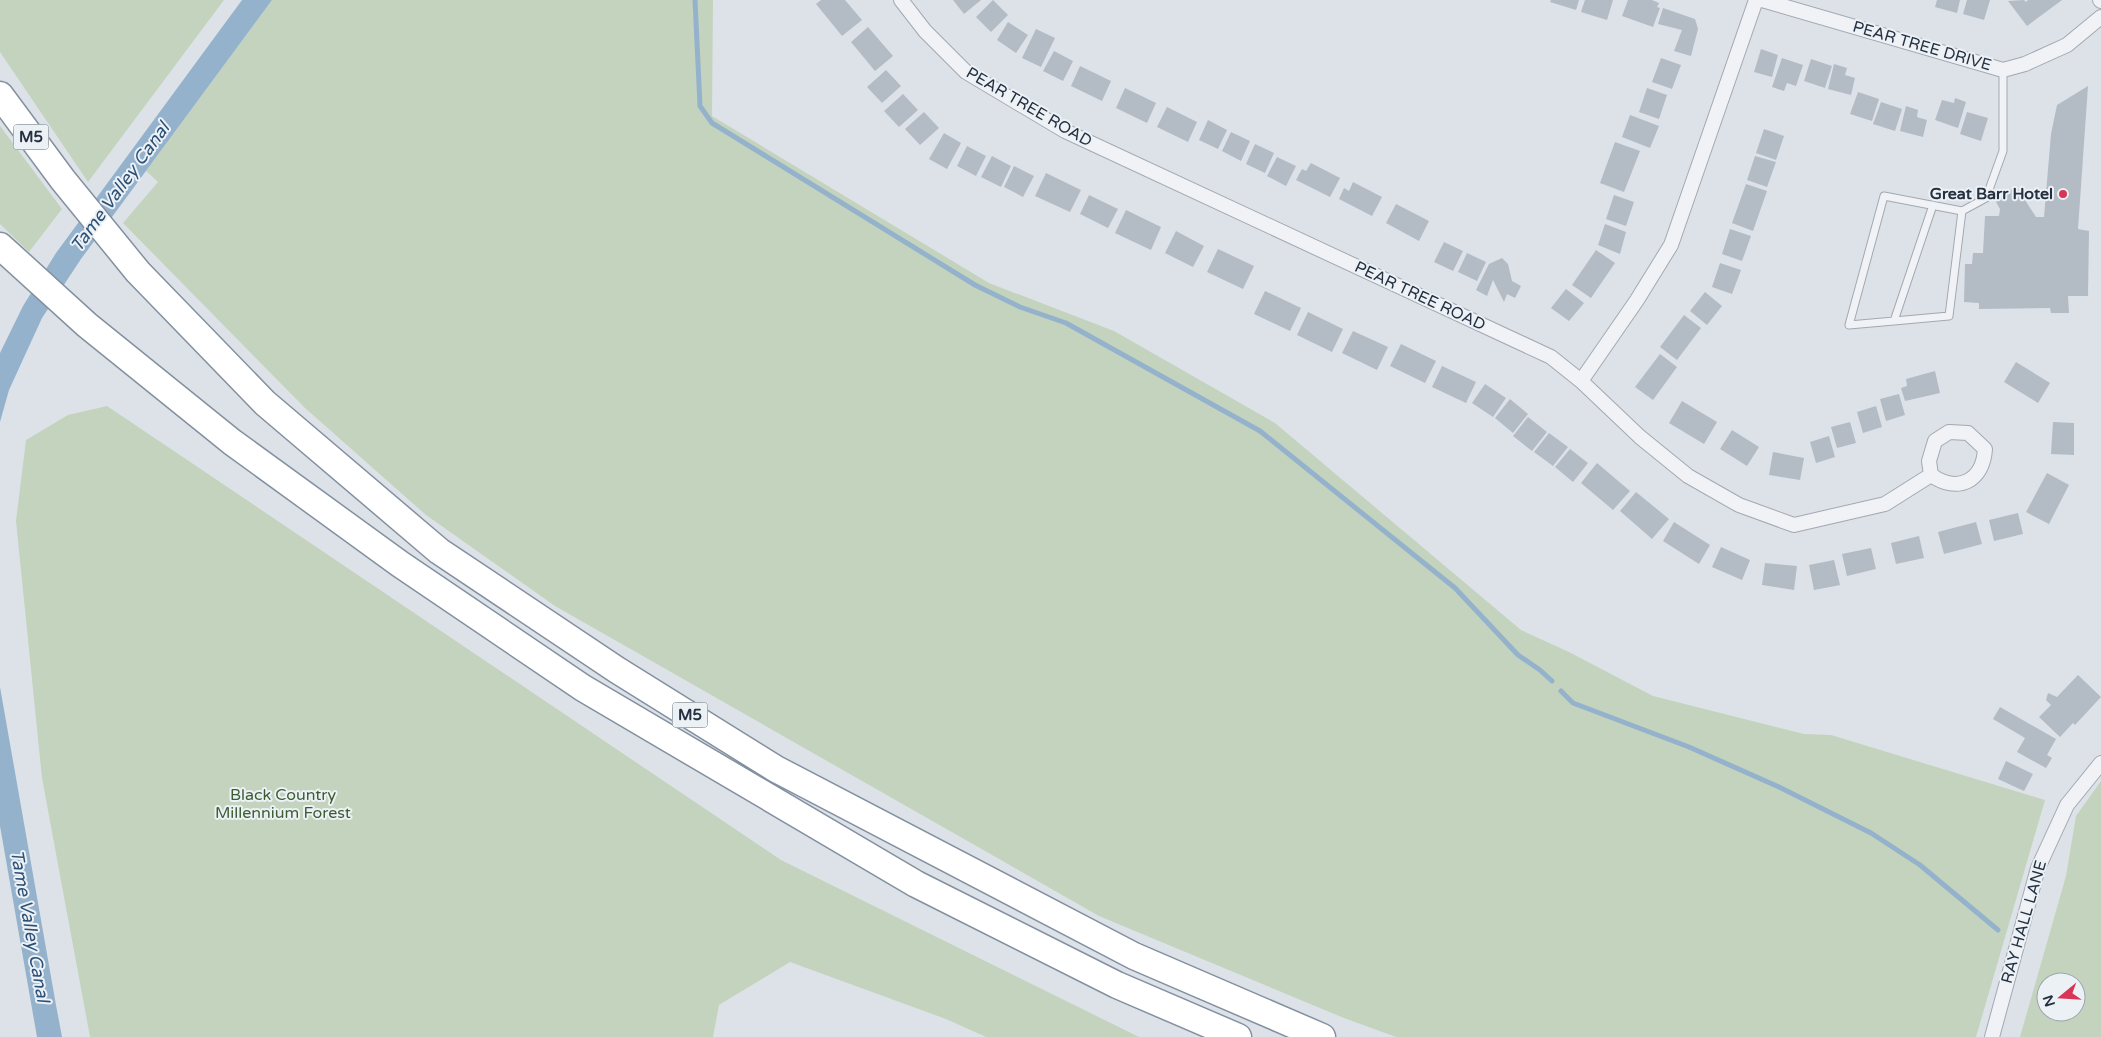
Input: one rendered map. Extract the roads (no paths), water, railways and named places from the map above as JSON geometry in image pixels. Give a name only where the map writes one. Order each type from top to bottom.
[{"type":"highway","name":"M5","points":[[0,95],[63,180],[138,272],[265,402],[439,551],[617,670],[776,769],[1134,956],[1322,1037]]},
{"type":"highway","name":"M5","points":[[5,251],[87,326],[240,448],[400,564],[582,688],[916,884],[1117,985],[1238,1037]]},
{"type":"street","name":"PEAR TREE ROAD","points":[[901,0],[925,31],[966,72],[1065,131],[1551,357],[1581,381],[1640,437],[1688,476],[1739,505],[1794,525],[1885,504],[1932,475]]},
{"type":"street","points":[[1581,381],[1637,300],[1671,245],[1756,0]]},
{"type":"street","name":"PEAR TREE DRIVE","points":[[1762,0],[2003,70],[2025,64],[2067,45],[2101,17]]},
{"type":"street","name":"RAY HALL LANE","points":[[1992,1037],[2038,868],[2067,805],[2101,762]]},
{"type":"lane","points":[[1962,211],[1949,316],[1850,325],[1884,196],[1962,211],[1986,198],[2003,151],[2003,70]]},
{"type":"lane","points":[[1894,321],[1933,205]]},
{"type":"water","name":"Tame Valley Canal","points":[[242,0],[272,0],[81,259],[42,318],[9,390],[0,422],[0,353],[23,306],[56,253]]},
{"type":"water","name":"Tame Valley Canal","points":[[0,687],[62,1037],[37,1037],[0,826]]},
{"type":"waterway","points":[[695,0],[700,106],[712,123],[975,285],[1020,307],[1066,323],[1260,431],[1455,588],[1518,655],[1552,681]]},
{"type":"waterway","points":[[1561,691],[1573,703],[1689,747],[1779,787],[1871,833],[1920,865],[1998,930]]},
{"type":"place","name":"Great Barr Hotel","points":[[2063,194]]},
{"type":"park label","name":"Black Country Millennium Forest","points":[[283,804]]}]
